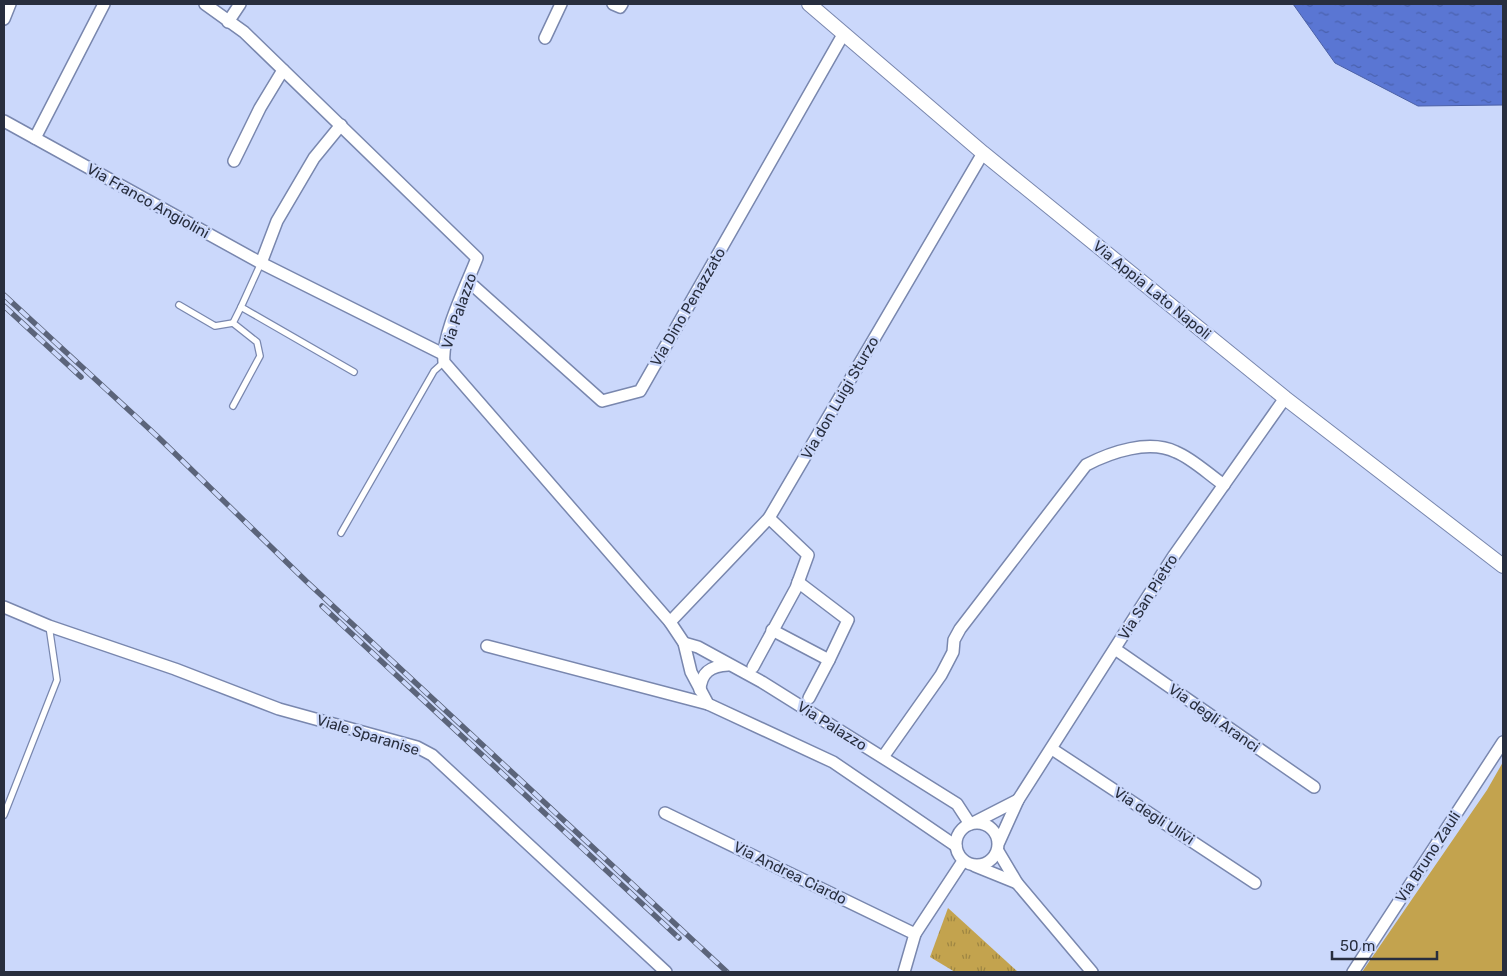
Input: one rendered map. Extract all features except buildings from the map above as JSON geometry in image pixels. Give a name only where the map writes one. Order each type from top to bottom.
[{"type":"street","points":[[4,19],[10,4]]},
{"type":"street","points":[[35,138],[104,4]]},
{"type":"street","name":"Via Palazzo","points":[[205,4],[244,32],[477,258],[452,324],[444,358],[670,622],[684,644],[691,672],[708,704]]},
{"type":"street","points":[[228,22],[240,4]]},
{"type":"street","points":[[545,38],[561,4]]},
{"type":"street","points":[[613,4],[620,7],[622,4]]},
{"type":"street","name":"Via Appia Lato Napoli","points":[[809,4],[983,152],[1285,398],[1503,566]]},
{"type":"street","name":"Via Dino Penazzato","points":[[468,281],[602,401],[640,392],[844,33]]},
{"type":"street","points":[[234,161],[260,108],[284,70]]},
{"type":"street","name":"Via Franco Angiolini","points":[[4,121],[262,263],[444,358]]},
{"type":"street","points":[[262,263],[277,221],[314,158],[340,125]]},
{"type":"street","name":"Via don Luigi Sturzo","points":[[670,622],[769,518],[983,152]]},
{"type":"street","name":"Via San Pietro","points":[[998,846],[1018,800],[1173,557],[1285,398]]},
{"type":"street","points":[[882,757],[941,675],[953,652],[954,640],[960,629],[1086,465],[1104,456],[1121,451],[1154,447],[1175,451],[1224,485]]},
{"type":"street","points":[[753,667],[798,582],[808,555],[769,518]]},
{"type":"street","points":[[798,582],[848,620],[830,660],[808,698]]},
{"type":"street","name":"Viale Sparanise","points":[[4,607],[49,626],[175,669],[279,709],[417,747],[432,755],[666,972]]},
{"type":"street","points":[[772,630],[830,660]]},
{"type":"street","name":"Via Palazzo","points":[[684,644],[698,647],[762,682],[957,804],[972,823]]},
{"type":"street","points":[[487,646],[708,704],[833,762],[956,846],[964,861],[1017,883]]},
{"type":"street","name":"Via degli Aranci","points":[[1115,649],[1314,787]]},
{"type":"street","points":[[700,690],[701,681],[706,671],[717,665],[728,665]]},
{"type":"street","name":"Via Bruno Zauli","points":[[1353,972],[1503,742]]},
{"type":"street","name":"Via degli Ulivi","points":[[1052,749],[1255,883]]},
{"type":"street","name":"Via San Pietro","points":[[972,823],[1018,800]]},
{"type":"street","name":"Via Andrea Ciardo","points":[[665,813],[915,934]]},
{"type":"street","points":[[956,846],[958,835],[972,823],[991,827],[998,846],[1017,883],[1092,972]]},
{"type":"street","points":[[975,866],[990,861],[998,846]]},
{"type":"street","points":[[904,972],[915,934],[964,861]]},
{"type":"lane","points":[[233,323],[262,263]]},
{"type":"lane","points":[[179,305],[215,326],[233,323],[257,342],[260,356],[234,406]]},
{"type":"lane","points":[[241,307],[354,372]]},
{"type":"lane","points":[[341,533],[434,371],[444,358]]},
{"type":"lane","points":[[4,815],[57,680],[49,626]]},
{"type":"green space","points":[[1503,762],[1503,972],[1362,972],[1487,790]]},
{"type":"green space","points":[[948,908],[1018,972],[955,972],[930,957]]},
{"type":"water","points":[[1293,4],[1503,4],[1503,105],[1418,106],[1335,63]]},
{"type":"railway","points":[[4,295],[158,437],[306,581],[727,972]]},
{"type":"railway","points":[[4,306],[81,377]]},
{"type":"railway","points":[[322,606],[679,938]]}]
